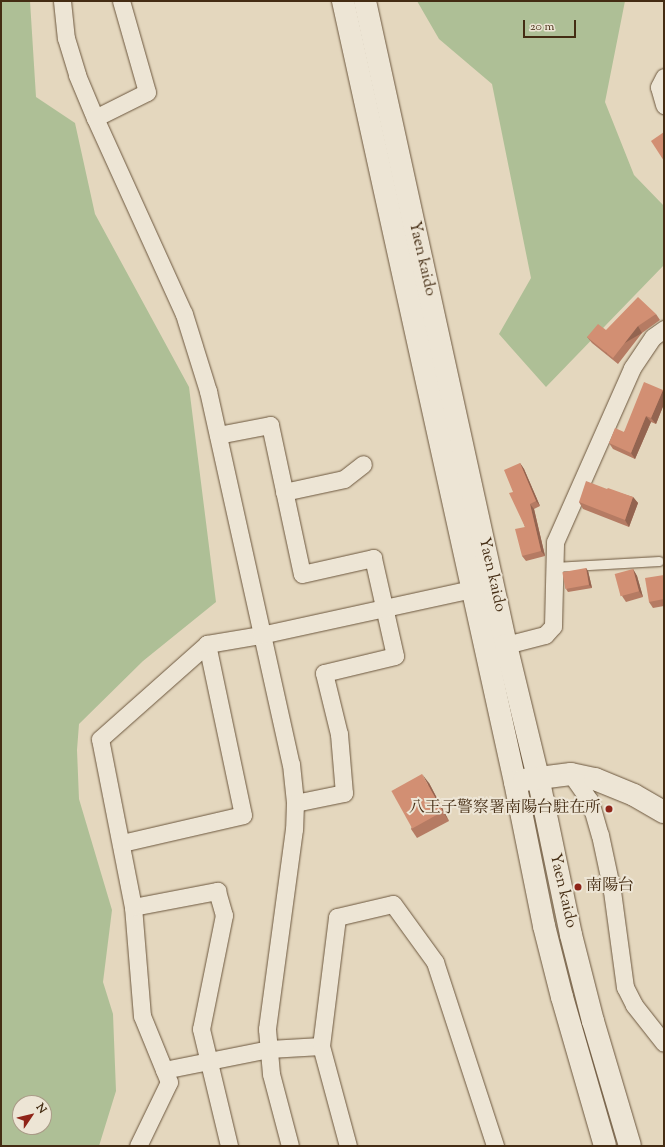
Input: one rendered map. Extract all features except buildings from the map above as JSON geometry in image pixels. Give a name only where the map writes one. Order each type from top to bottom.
[{"type":"main road","name":"Yaen kaido","points":[[342,1],[515,782],[544,926],[562,997],[605,1146]]},
{"type":"main road","name":"Yaen kaido","points":[[365,1],[506,645],[538,777],[551,844],[592,1021],[630,1146]]},
{"type":"main road","points":[[515,782],[538,777],[571,774],[595,778],[614,785],[664,812]]},
{"type":"street","points":[[62,1],[66,38],[77,75],[94,118],[184,314],[208,391],[261,636],[291,764],[295,804],[294,829],[267,1029],[271,1074],[290,1146]]},
{"type":"street","points":[[94,118],[147,92],[121,1]]},
{"type":"street","points":[[664,77],[659,87],[664,105]]},
{"type":"street","points":[[506,645],[545,635],[553,626],[555,542],[632,368],[653,337],[664,329]]},
{"type":"street","points":[[218,435],[270,425],[302,574],[373,558],[385,608],[395,656],[324,673],[339,734],[344,793],[295,804]]},
{"type":"street","points":[[284,492],[344,479],[363,464]]},
{"type":"street","points":[[138,1146],[169,1082],[142,1016],[133,907],[122,843],[100,739],[207,644],[261,636],[472,589]]},
{"type":"street","points":[[122,843],[243,815],[207,644]]},
{"type":"street","points":[[571,774],[590,801],[600,835],[612,891],[625,986],[634,1005],[664,1043]]},
{"type":"street","points":[[133,907],[217,891],[224,915],[201,1029],[229,1146]]},
{"type":"street","points":[[348,1146],[321,1046],[337,917],[393,904],[435,962],[495,1146]]},
{"type":"street","points":[[164,1070],[269,1049],[321,1046]]},
{"type":"lane","points":[[554,567],[659,561]]},
{"type":"green space","points":[[1,1],[30,1],[36,97],[75,123],[95,214],[189,387],[216,602],[143,661],[79,724],[77,750],[79,799],[112,910],[103,982],[113,1014],[116,1091],[99,1146],[1,1146]]},
{"type":"green space","points":[[417,1],[625,1],[605,102],[634,175],[664,206],[664,265],[546,387],[499,334],[531,278],[492,84],[439,39]]},
{"type":"place","name":"八王子警察署南陽台駐在所","points":[[609,809]]},
{"type":"place","name":"南陽台","points":[[578,887]]}]
